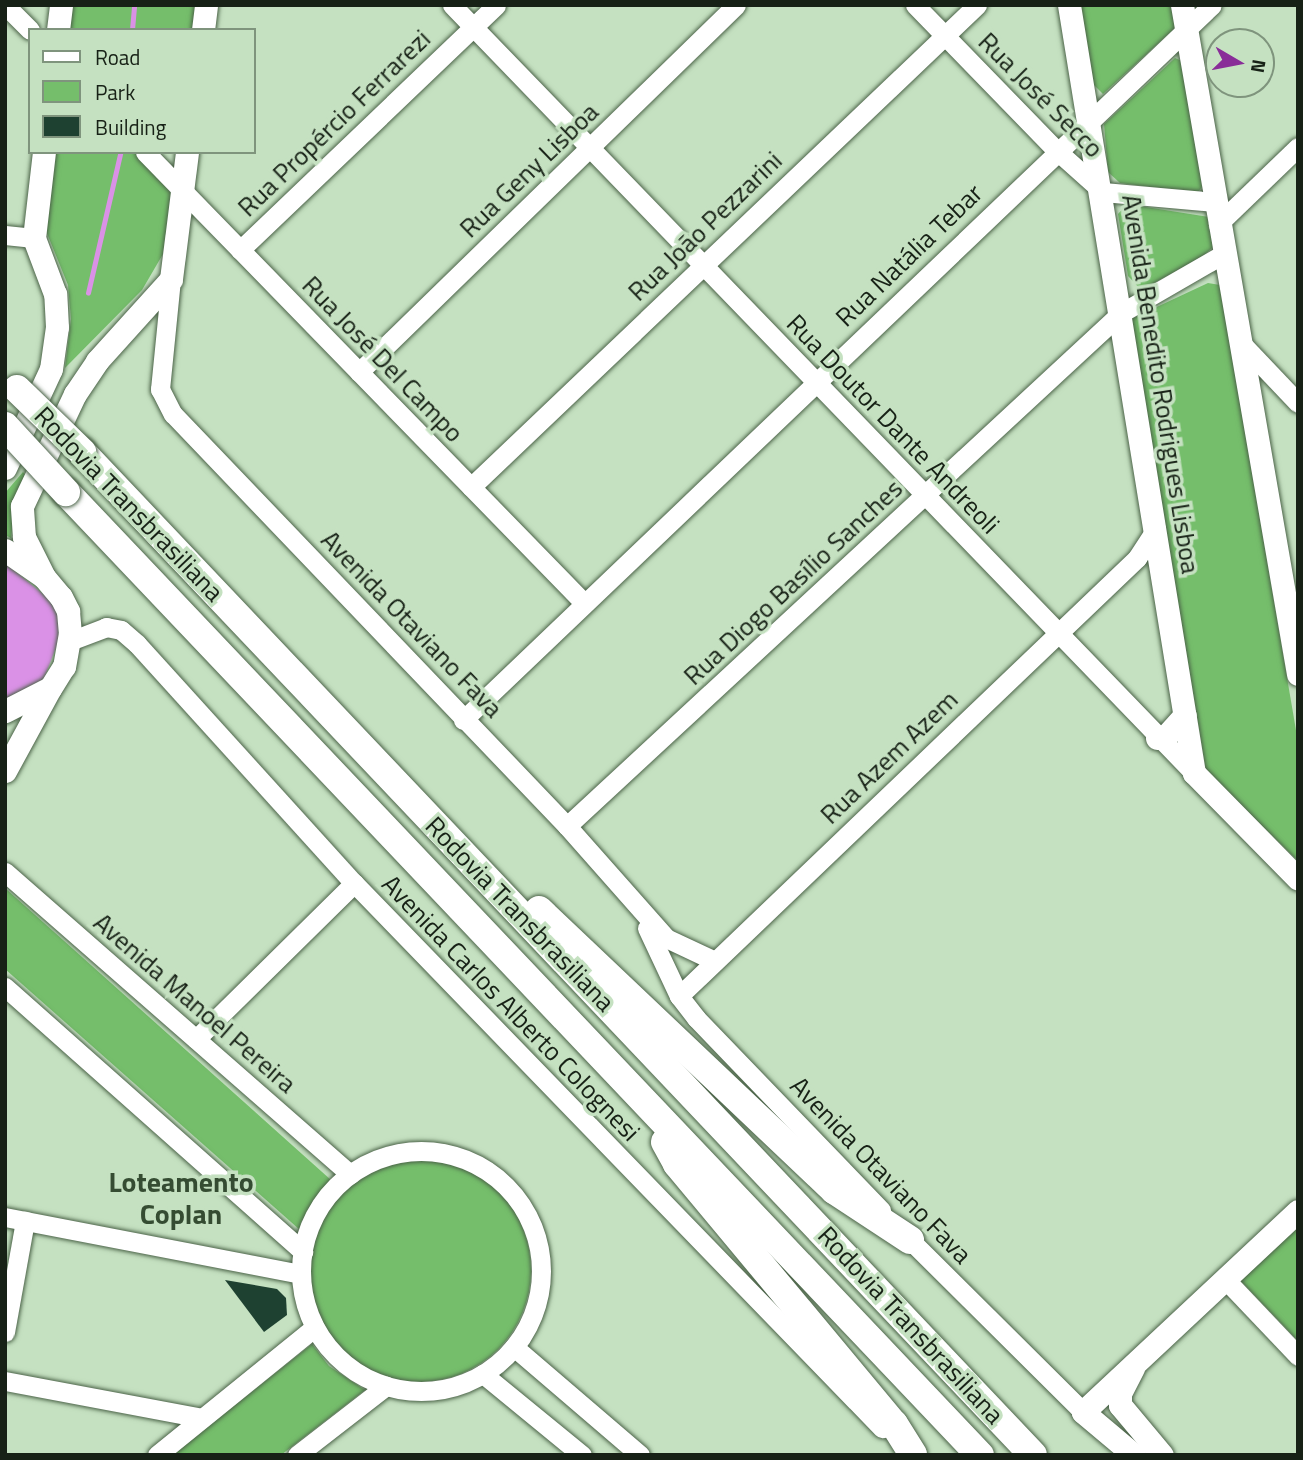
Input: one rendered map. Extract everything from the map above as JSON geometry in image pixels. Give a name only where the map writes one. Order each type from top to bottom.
[{"type":"highway","name":"Rodovia Transbrasiliana","points":[[11,382],[82,452],[1033,1455]]},
{"type":"highway","name":"Rodovia Transbrasiliana","points":[[5,426],[980,1455]]},
{"type":"highway","points":[[468,859],[527,899],[586,951],[834,1190],[910,1240]]},
{"type":"highway","points":[[644,1102],[677,1164],[894,1424],[913,1455]]},
{"type":"main road","points":[[58,28],[61,5]]},
{"type":"main road","points":[[202,28],[206,5]]},
{"type":"main road","name":"Avenida Benedito Rodrigues Lisboa","points":[[1069,5],[1103,192],[1194,773]]},
{"type":"main road","points":[[1182,5],[1223,254],[1295,630],[1298,674]]},
{"type":"main road","points":[[5,468],[51,369],[57,327],[55,294],[34,238],[44,154]]},
{"type":"main road","points":[[5,771],[64,666],[70,641],[68,611],[44,577],[24,537],[22,506],[36,471],[97,361],[171,279],[187,154]]},
{"type":"main road","points":[[5,550],[44,577]]},
{"type":"main road","points":[[5,711],[30,702],[50,688]]},
{"type":"main road","points":[[1157,738],[1166,736],[1185,715]]},
{"type":"main road","name":"Rua Doutor Dante Andreoli","points":[[1194,773],[1298,879]]},
{"type":"main road","points":[[1083,1412],[1115,1379],[1298,1211]]},
{"type":"main road","points":[[1138,1360],[1124,1385],[1120,1405],[1162,1455]]},
{"type":"main road","points":[[1107,1432],[1108,1395],[1115,1379]]},
{"type":"main road","name":"Avenida Otaviano Fava","points":[[1083,1412],[1134,1455]]},
{"type":"street","points":[[5,5],[28,28]]},
{"type":"street","name":"Rua Doutor Dante Andreoli","points":[[452,5],[1056,635],[1194,773]]},
{"type":"street","name":"Rua Propércio Ferrarezi","points":[[240,250],[496,5]]},
{"type":"street","name":"Rua Geny Lisboa","points":[[359,372],[736,5]]},
{"type":"street","name":"Rua José Secco","points":[[915,5],[1056,150],[1103,192]]},
{"type":"street","name":"Rua João Pezzarini","points":[[471,487],[701,265],[977,5]]},
{"type":"street","name":"Rua Natália Tebar","points":[[463,720],[1056,150],[1212,5]]},
{"type":"street","points":[[1103,192],[1216,213],[1298,147]]},
{"type":"street","name":"Rua José Del Campo","points":[[147,154],[584,603]]},
{"type":"street","points":[[5,235],[34,238]]},
{"type":"street","name":"Rua Diogo Basílio Sanches","points":[[567,826],[1121,313],[1223,254]]},
{"type":"street","name":"Avenida Otaviano Fava","points":[[171,279],[160,389],[173,414],[567,826],[666,938],[713,960]]},
{"type":"street","points":[[1242,344],[1295,393]]},
{"type":"street","name":"Rua Azem Azem","points":[[679,996],[713,960],[1137,558],[1156,529]]},
{"type":"street","points":[[1137,558],[1160,555]]},
{"type":"street","name":"Avenida Carlos Alberto Colognesi","points":[[70,641],[106,627],[121,630],[137,644],[354,883],[907,1455]]},
{"type":"street","name":"Avenida Manoel Pereira","points":[[5,872],[350,1174]]},
{"type":"street","points":[[196,1039],[354,883]]},
{"type":"street","name":"Avenida Otaviano Fava","points":[[628,894],[679,996],[910,1240],[1083,1412]]},
{"type":"street","points":[[5,987],[303,1252]]},
{"type":"street","points":[[422,1150],[460,1156],[494,1174],[521,1202],[538,1250],[541,1276],[534,1314],[514,1347],[483,1374],[436,1391],[386,1386],[357,1373],[333,1353],[315,1327],[301,1273],[303,1252],[311,1222],[328,1195],[350,1174],[384,1156],[422,1150]]},
{"type":"street","points":[[5,1332],[15,1219],[301,1273]]},
{"type":"street","points":[[1225,1279],[1298,1356]]},
{"type":"street","points":[[156,1455],[315,1327]]},
{"type":"street","points":[[514,1347],[640,1455]]},
{"type":"street","points":[[483,1374],[582,1455]]},
{"type":"street","points":[[5,1381],[202,1418]]},
{"type":"street","points":[[297,1455],[386,1386]]},
{"type":"green space","points":[[69,5],[201,5],[201,28],[69,28]]},
{"type":"green space","points":[[1080,5],[1175,5],[1177,26],[1103,94],[1092,83]]},
{"type":"green space","points":[[1175,58],[1182,61],[1202,187],[1197,193],[1120,183],[1108,172],[1104,124]]},
{"type":"green space","points":[[53,154],[136,154],[172,194],[163,254],[142,290],[65,368],[71,319],[68,285],[44,226]]},
{"type":"green space","points":[[1127,204],[1209,217],[1213,247],[1202,257],[1141,290],[1128,276],[1118,214]]},
{"type":"green space","points":[[1208,283],[1220,285],[1298,742],[1298,861],[1206,771],[1131,319]]},
{"type":"green space","points":[[23,472],[27,477],[15,503],[11,538],[5,535],[5,493]]},
{"type":"green space","points":[[5,888],[331,1180],[301,1222],[300,1230],[5,969]]},
{"type":"green space","points":[[408,1158],[430,1158],[472,1171],[490,1183],[506,1199],[523,1227],[531,1270],[523,1313],[506,1341],[490,1357],[462,1374],[430,1382],[408,1382],[366,1369],[348,1357],[332,1341],[315,1313],[307,1281],[307,1259],[320,1217],[332,1199],[348,1183],[376,1166]]},
{"type":"green space","points":[[1298,1223],[1298,1341],[1239,1279]]},
{"type":"green space","points":[[312,1344],[329,1366],[365,1390],[281,1455],[172,1455]]},
{"type":"shaded area","points":[[5,563],[54,603],[62,632],[43,681],[5,701]]},
{"type":"building","points":[[225,1280],[277,1289],[286,1298],[287,1315],[264,1332]]},
{"type":"waterway","points":[[132,28],[134,5]]},
{"type":"waterway","points":[[88,293],[120,154]]},
{"type":"district","name":"Loteamento Coplan","points":[[181,1198]]}]
